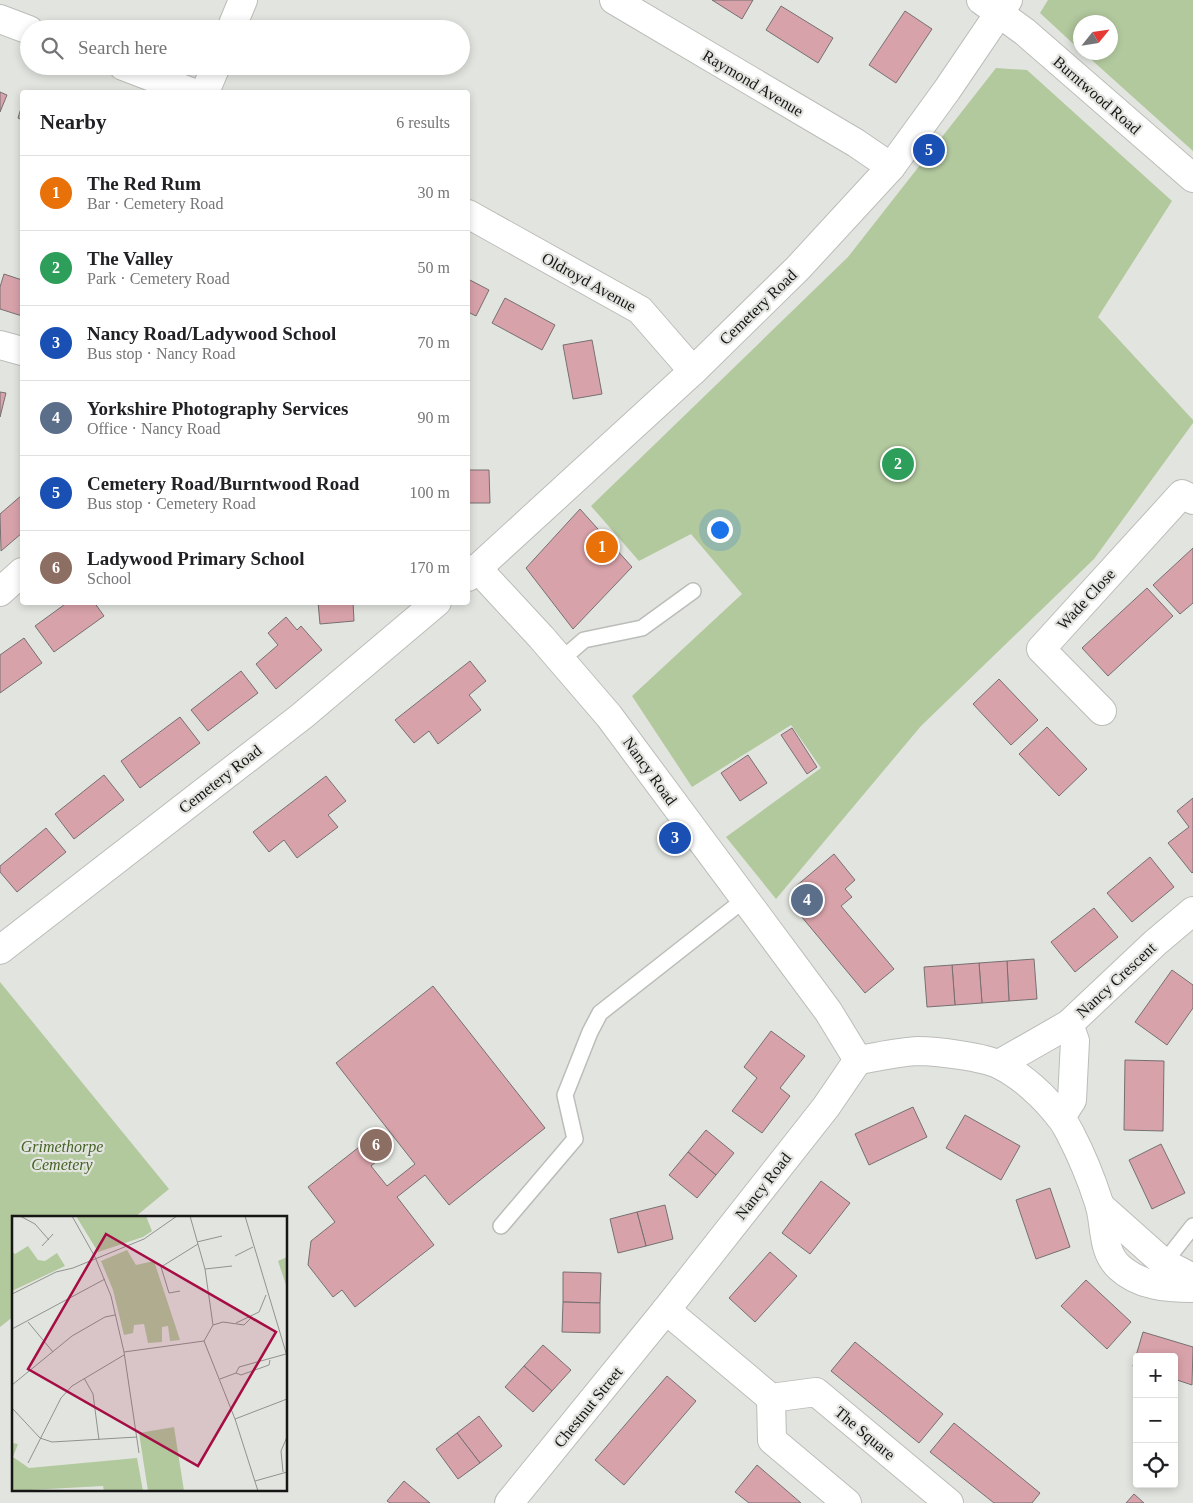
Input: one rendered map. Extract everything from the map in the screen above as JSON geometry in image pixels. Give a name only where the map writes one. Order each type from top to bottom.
[{"type":"street","points":[[235,20],[243,0]]},
{"type":"street","name":"Raymond Avenue","points":[[614,0],[856,143],[891,167]]},
{"type":"street","name":"Cemetery Road","points":[[472,572],[693,371],[798,268],[891,167],[996,5]]},
{"type":"street","name":"Burntwood Road","points":[[996,5],[1024,32],[1193,178]]},
{"type":"street","points":[[0,19],[20,27]]},
{"type":"street","points":[[146,75],[185,90]]},
{"type":"street","points":[[205,90],[212,75]]},
{"type":"street","name":"Oldroyd Avenue","points":[[470,215],[640,310],[693,371]]},
{"type":"street","points":[[0,345],[20,350]]},
{"type":"street","name":"Wade Close","points":[[1102,711],[1040,649],[1182,494],[1193,500]]},
{"type":"street","name":"Nancy Road","points":[[472,572],[561,660],[609,716],[828,1011],[858,1060],[826,1107],[666,1310]]},
{"type":"street","points":[[0,592],[20,574]]},
{"type":"street","name":"Cemetery Road","points":[[0,950],[302,716],[433,605]]},
{"type":"street","name":"Nancy Crescent","points":[[1061,1117],[1072,1100],[1075,1041],[1069,1024],[1155,943],[1193,911]]},
{"type":"street","points":[[999,1064],[1069,1024]]},
{"type":"street","points":[[858,1060],[918,1051],[957,1055],[999,1064],[1032,1088],[1061,1117],[1083,1157],[1100,1206],[1106,1244],[1117,1266],[1136,1280],[1156,1273],[1193,1278]]},
{"type":"street","points":[[1156,1273],[1177,1288],[1193,1288]]},
{"type":"street","points":[[666,1310],[771,1398],[772,1440],[847,1503]]},
{"type":"street","name":"Chestnut Street","points":[[509,1503],[666,1310]]},
{"type":"street","name":"The Square","points":[[771,1398],[816,1392],[949,1503]]},
{"type":"lane","points":[[561,660],[584,640],[642,628],[693,591]]},
{"type":"lane","points":[[501,1226],[575,1139],[565,1096],[590,1032],[600,1013],[745,900]]},
{"type":"lane","points":[[1156,1273],[1193,1226]]},
{"type":"green space","points":[[1048,0],[1193,0],[1193,151],[1092,60],[1118,60],[1118,15],[1073,15],[1073,44],[1040,13]]},
{"type":"green space","points":[[996,68],[1027,70],[1172,201],[1098,317],[1193,420],[1193,423],[1094,559],[921,726],[776,899],[726,837],[821,768],[791,725],[692,787],[632,696],[742,594],[691,534],[639,561],[591,506],[848,257]]},
{"type":"green space","name":"Grimethorpe Cemetery","points":[[0,982],[169,1189],[136,1216],[12,1216],[12,1318],[0,1327]]},
{"type":"building","points":[[712,0],[753,0],[742,19]]},
{"type":"building","points":[[781,6],[833,38],[818,63],[766,30]]},
{"type":"building","points":[[905,11],[932,29],[896,83],[869,65]]},
{"type":"building","points":[[0,92],[7,95],[0,112]]},
{"type":"building","points":[[4,274],[20,279],[20,315],[0,309],[0,287]]},
{"type":"building","points":[[470,280],[489,290],[476,316],[470,313]]},
{"type":"building","points":[[505,298],[555,325],[542,350],[492,323]]},
{"type":"building","points":[[592,340],[602,394],[573,399],[563,345]]},
{"type":"building","points":[[0,392],[6,393],[0,417]]},
{"type":"building","points":[[470,470],[489,470],[490,503],[470,503]]},
{"type":"building","points":[[20,497],[20,535],[1,551],[0,514]]},
{"type":"building","points":[[580,509],[632,567],[573,629],[526,568]]},
{"type":"building","points":[[1193,548],[1193,603],[1180,614],[1153,585]]},
{"type":"building","points":[[1147,588],[1173,616],[1108,676],[1082,648]]},
{"type":"building","points":[[64,605],[96,605],[104,616],[54,652],[35,626]]},
{"type":"building","points":[[318,605],[353,605],[354,621],[320,624]]},
{"type":"building","points":[[286,617],[297,630],[301,626],[322,650],[276,689],[256,664],[278,645],[268,633]]},
{"type":"building","points":[[24,638],[42,663],[0,693],[0,655]]},
{"type":"building","points":[[470,661],[486,681],[469,695],[481,710],[438,744],[429,731],[414,743],[395,720]]},
{"type":"building","points":[[241,671],[258,693],[208,731],[191,710]]},
{"type":"building","points":[[999,679],[1038,720],[1011,745],[973,704]]},
{"type":"building","points":[[180,717],[200,743],[140,788],[121,761]]},
{"type":"building","points":[[1047,727],[1087,769],[1059,796],[1019,754]]},
{"type":"building","points":[[792,728],[817,767],[807,774],[781,735]]},
{"type":"building","points":[[748,755],[767,783],[740,801],[721,773]]},
{"type":"building","points":[[104,775],[124,800],[74,839],[55,814]]},
{"type":"building","points":[[326,776],[346,801],[328,815],[338,827],[297,858],[284,840],[269,852],[253,832]]},
{"type":"building","points":[[1193,798],[1192,873],[1168,843],[1189,827],[1177,811]]},
{"type":"building","points":[[46,828],[66,852],[17,892],[0,872],[0,866]]},
{"type":"building","points":[[834,854],[855,880],[845,889],[852,897],[841,906],[894,969],[865,993],[791,904],[802,895],[795,887]]},
{"type":"building","points":[[1150,857],[1174,887],[1132,922],[1107,893]]},
{"type":"building","points":[[1094,908],[1118,937],[1075,972],[1051,942]]},
{"type":"building","points":[[1034,959],[1037,999],[1009,1001],[1007,961]]},
{"type":"building","points":[[1007,961],[1009,1001],[982,1003],[979,963]]},
{"type":"building","points":[[979,963],[982,1003],[955,1005],[952,965]]},
{"type":"building","points":[[952,965],[955,1005],[927,1007],[924,967]]},
{"type":"building","points":[[1172,970],[1193,985],[1193,1008],[1167,1045],[1135,1022]]},
{"type":"building","points":[[433,986],[545,1128],[449,1205],[425,1175],[397,1197],[434,1245],[355,1307],[342,1290],[333,1297],[308,1265],[311,1241],[335,1222],[308,1187],[363,1144],[377,1161],[371,1166],[387,1186],[415,1164],[336,1063]]},
{"type":"building","points":[[771,1031],[805,1056],[780,1088],[790,1096],[762,1133],[732,1111],[757,1078],[744,1067]]},
{"type":"building","points":[[1125,1060],[1164,1061],[1163,1131],[1124,1130]]},
{"type":"building","points":[[913,1107],[927,1137],[869,1165],[855,1134]]},
{"type":"building","points":[[965,1115],[1020,1146],[1001,1180],[946,1148]]},
{"type":"building","points":[[706,1130],[734,1153],[716,1175],[688,1152]]},
{"type":"building","points":[[1161,1144],[1185,1193],[1152,1209],[1129,1160]]},
{"type":"building","points":[[688,1152],[716,1175],[697,1198],[669,1175]]},
{"type":"building","points":[[821,1181],[850,1203],[810,1254],[782,1233]]},
{"type":"building","points":[[1050,1188],[1070,1247],[1036,1259],[1016,1200]]},
{"type":"building","points":[[665,1205],[673,1239],[646,1246],[637,1212]]},
{"type":"building","points":[[637,1212],[646,1246],[618,1253],[610,1219]]},
{"type":"building","points":[[770,1252],[797,1276],[755,1322],[729,1298]]},
{"type":"building","points":[[563,1272],[601,1273],[600,1303],[563,1302]]},
{"type":"building","points":[[1086,1280],[1131,1322],[1107,1349],[1061,1306]]},
{"type":"building","points":[[563,1302],[600,1303],[600,1333],[562,1332]]},
{"type":"building","points":[[1143,1332],[1193,1347],[1192,1385],[1178,1380],[1178,1353],[1137,1353]]},
{"type":"building","points":[[855,1342],[943,1414],[919,1443],[831,1371]]},
{"type":"building","points":[[543,1345],[571,1370],[552,1391],[524,1366]]},
{"type":"building","points":[[524,1366],[552,1391],[533,1412],[505,1387]]},
{"type":"building","points":[[667,1376],[696,1401],[624,1485],[595,1460]]},
{"type":"building","points":[[479,1416],[502,1446],[480,1463],[457,1433]]},
{"type":"building","points":[[954,1423],[1040,1493],[1032,1503],[994,1503],[930,1452]]},
{"type":"building","points":[[457,1433],[480,1463],[458,1479],[436,1449]]},
{"type":"building","points":[[757,1465],[801,1503],[749,1503],[735,1492]]},
{"type":"building","points":[[404,1481],[430,1503],[390,1503],[387,1501]]},
{"type":"building","points":[[1134,1494],[1144,1503],[1126,1503]]},
{"type":"place","name":"Cemetery Road/Burntwood Road","points":[[929,150]]},
{"type":"place","name":"The Valley","points":[[898,464]]},
{"type":"place","name":"The Red Rum","points":[[602,547]]},
{"type":"place","name":"Nancy Road/Ladywood School","points":[[675,838]]},
{"type":"place","name":"Yorkshire Photography Services","points":[[807,900]]},
{"type":"place","name":"Ladywood Primary School","points":[[376,1145]]}]
